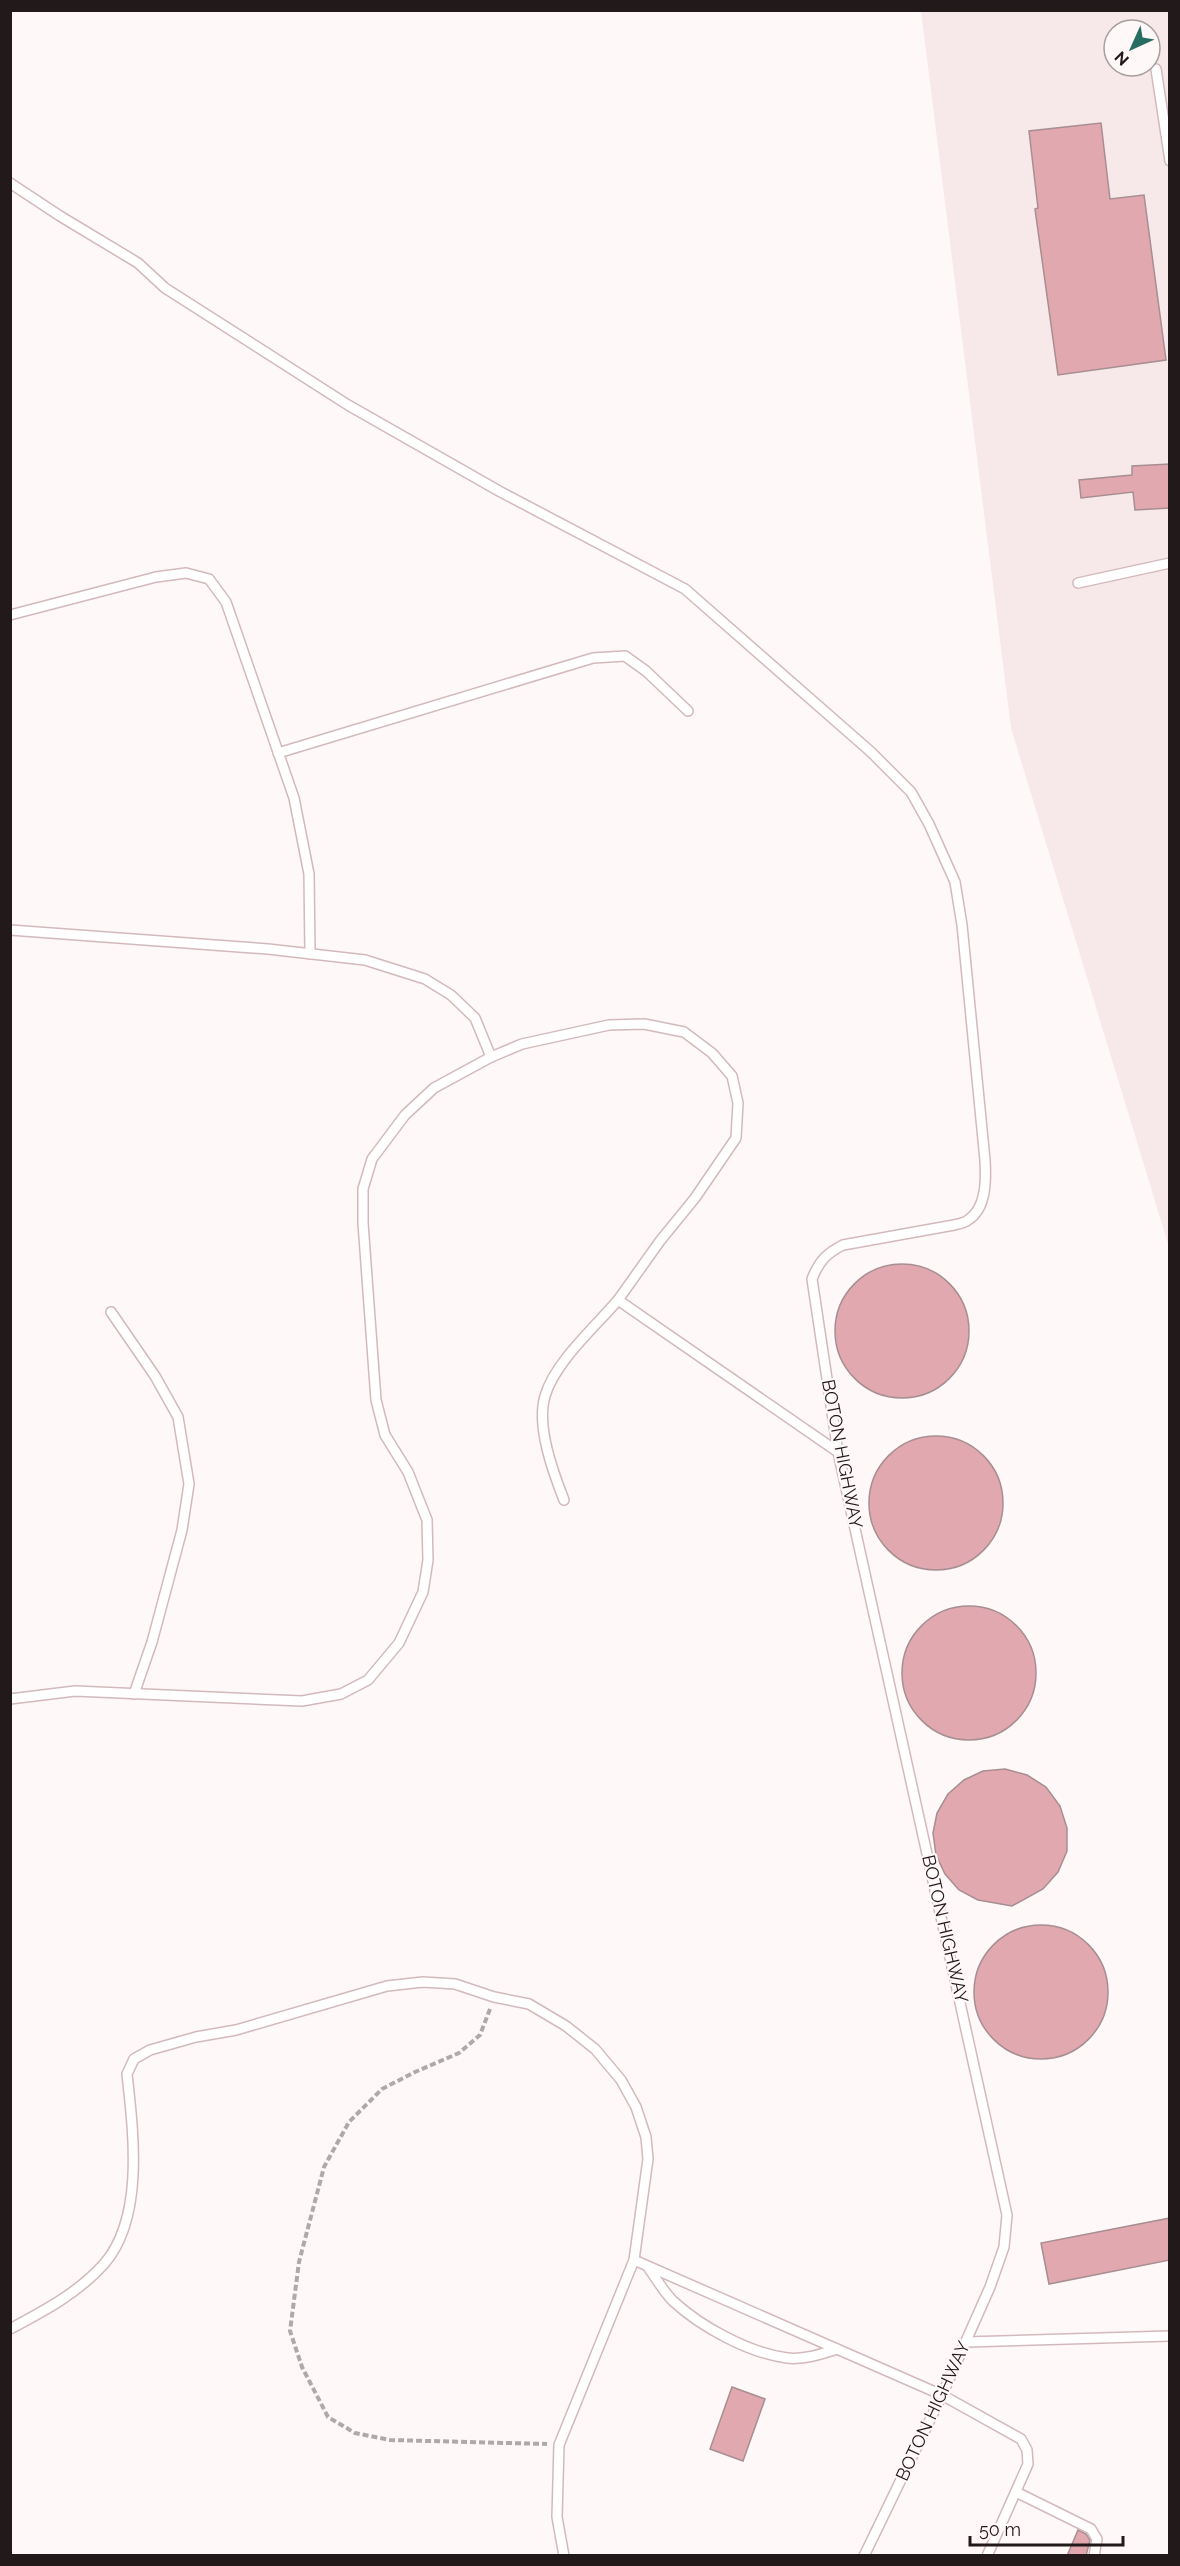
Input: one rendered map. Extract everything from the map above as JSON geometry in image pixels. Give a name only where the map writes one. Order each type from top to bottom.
[{"type":"lane","points":[[1157,78],[1170,161]]},
{"type":"lane","name":"BOTON HIGHWAY","points":[[10,183],[138,263],[165,288],[348,405],[499,491],[685,589],[871,752],[911,792],[929,824],[955,882],[962,925],[986,1188],[979,1206],[969,1220],[843,1245],[827,1253],[817,1266],[812,1279],[838,1452],[1007,2215],[1005,2247],[990,2287],[942,2395],[864,2556]]},
{"type":"lane","points":[[1078,583],[1170,563]]},
{"type":"lane","points":[[10,615],[156,577],[186,573],[209,579],[226,602],[294,798],[309,874],[310,954]]},
{"type":"lane","points":[[278,753],[593,658],[625,656],[646,671],[688,711]]},
{"type":"lane","points":[[10,930],[268,948],[365,960],[425,979],[451,995],[475,1018],[491,1057]]},
{"type":"lane","points":[[10,1699],[75,1691],[302,1701],[342,1694],[368,1680],[399,1643],[423,1592],[428,1560],[427,1520],[408,1472],[385,1435],[376,1400],[363,1223],[363,1189],[372,1159],[405,1114],[434,1088],[491,1057],[522,1044],[609,1025],[644,1024],[684,1032],[712,1053],[732,1076],[738,1103],[736,1138],[695,1198],[660,1241],[618,1300],[560,1366],[544,1397],[544,1428],[549,1464],[564,1500]]},
{"type":"lane","points":[[618,1300],[838,1452]]},
{"type":"lane","points":[[111,1312],[154,1376],[178,1417],[189,1484],[183,1530],[152,1642],[134,1694]]},
{"type":"lane","points":[[10,2329],[51,2308],[84,2283],[105,2262],[118,2240],[125,2222],[133,2177],[127,2074],[134,2059],[159,2047],[236,2030],[387,1986],[423,1982],[455,1984],[494,1997],[529,2004],[566,2026],[595,2049],[621,2080],[636,2107],[646,2137],[648,2159],[634,2260],[559,2445],[557,2517],[564,2556]]},
{"type":"lane","points":[[634,2260],[942,2395],[1021,2439],[1027,2450],[1028,2464],[987,2556]]},
{"type":"lane","points":[[647,2265],[671,2300],[701,2323],[741,2345],[788,2358],[813,2356],[837,2349]]},
{"type":"lane","points":[[966,2342],[1170,2336]]},
{"type":"lane","points":[[1016,2492],[1091,2529],[1097,2539],[1094,2556]]},
{"type":"path","points":[[494,1997],[480,2035],[459,2054],[415,2072],[382,2089],[349,2122],[324,2168],[299,2262],[290,2331],[302,2367],[328,2417],[355,2433],[390,2440],[559,2445]]},
{"type":"shaded area","points":[[921,11],[1169,11],[1169,1247],[1011,728]]},
{"type":"building","points":[[1101,123],[1110,199],[1144,195],[1166,360],[1058,375],[1035,209],[1038,208],[1029,131]]},
{"type":"building","points":[[1170,464],[1170,508],[1135,510],[1133,492],[1081,498],[1079,480],[1132,475],[1132,466]]},
{"type":"building","points":[[902,1264],[928,1269],[949,1284],[964,1305],[969,1331],[964,1357],[949,1378],[928,1393],[902,1398],[876,1393],[855,1378],[840,1357],[835,1331],[840,1305],[855,1284],[876,1269]]},
{"type":"building","points":[[936,1436],[962,1441],[983,1456],[998,1477],[1003,1503],[998,1529],[983,1550],[962,1565],[936,1570],[910,1565],[889,1550],[874,1529],[869,1503],[874,1477],[889,1456],[910,1441]]},
{"type":"building","points":[[969,1606],[995,1611],[1016,1626],[1031,1647],[1036,1673],[1031,1699],[1016,1720],[995,1735],[969,1740],[943,1735],[922,1720],[907,1699],[902,1673],[907,1647],[922,1626],[943,1611]]},
{"type":"building","points":[[1005,1769],[1027,1775],[1046,1787],[1060,1806],[1067,1828],[1067,1851],[1058,1872],[1043,1889],[1012,1906],[978,1900],[959,1890],[945,1874],[936,1855],[933,1833],[937,1813],[948,1794],[964,1780],[983,1771]]},
{"type":"building","points":[[1041,1925],[1067,1930],[1088,1945],[1103,1966],[1108,1992],[1103,2018],[1088,2039],[1067,2054],[1041,2059],[1015,2054],[994,2039],[979,2018],[974,1992],[979,1966],[994,1945],[1015,1930]]},
{"type":"building","points":[[1170,2218],[1170,2260],[1049,2284],[1041,2243]]},
{"type":"building","points":[[732,2387],[765,2399],[743,2461],[710,2449]]},
{"type":"building","points":[[1078,2530],[1086,2534],[1090,2540],[1086,2556],[1067,2556]]}]
